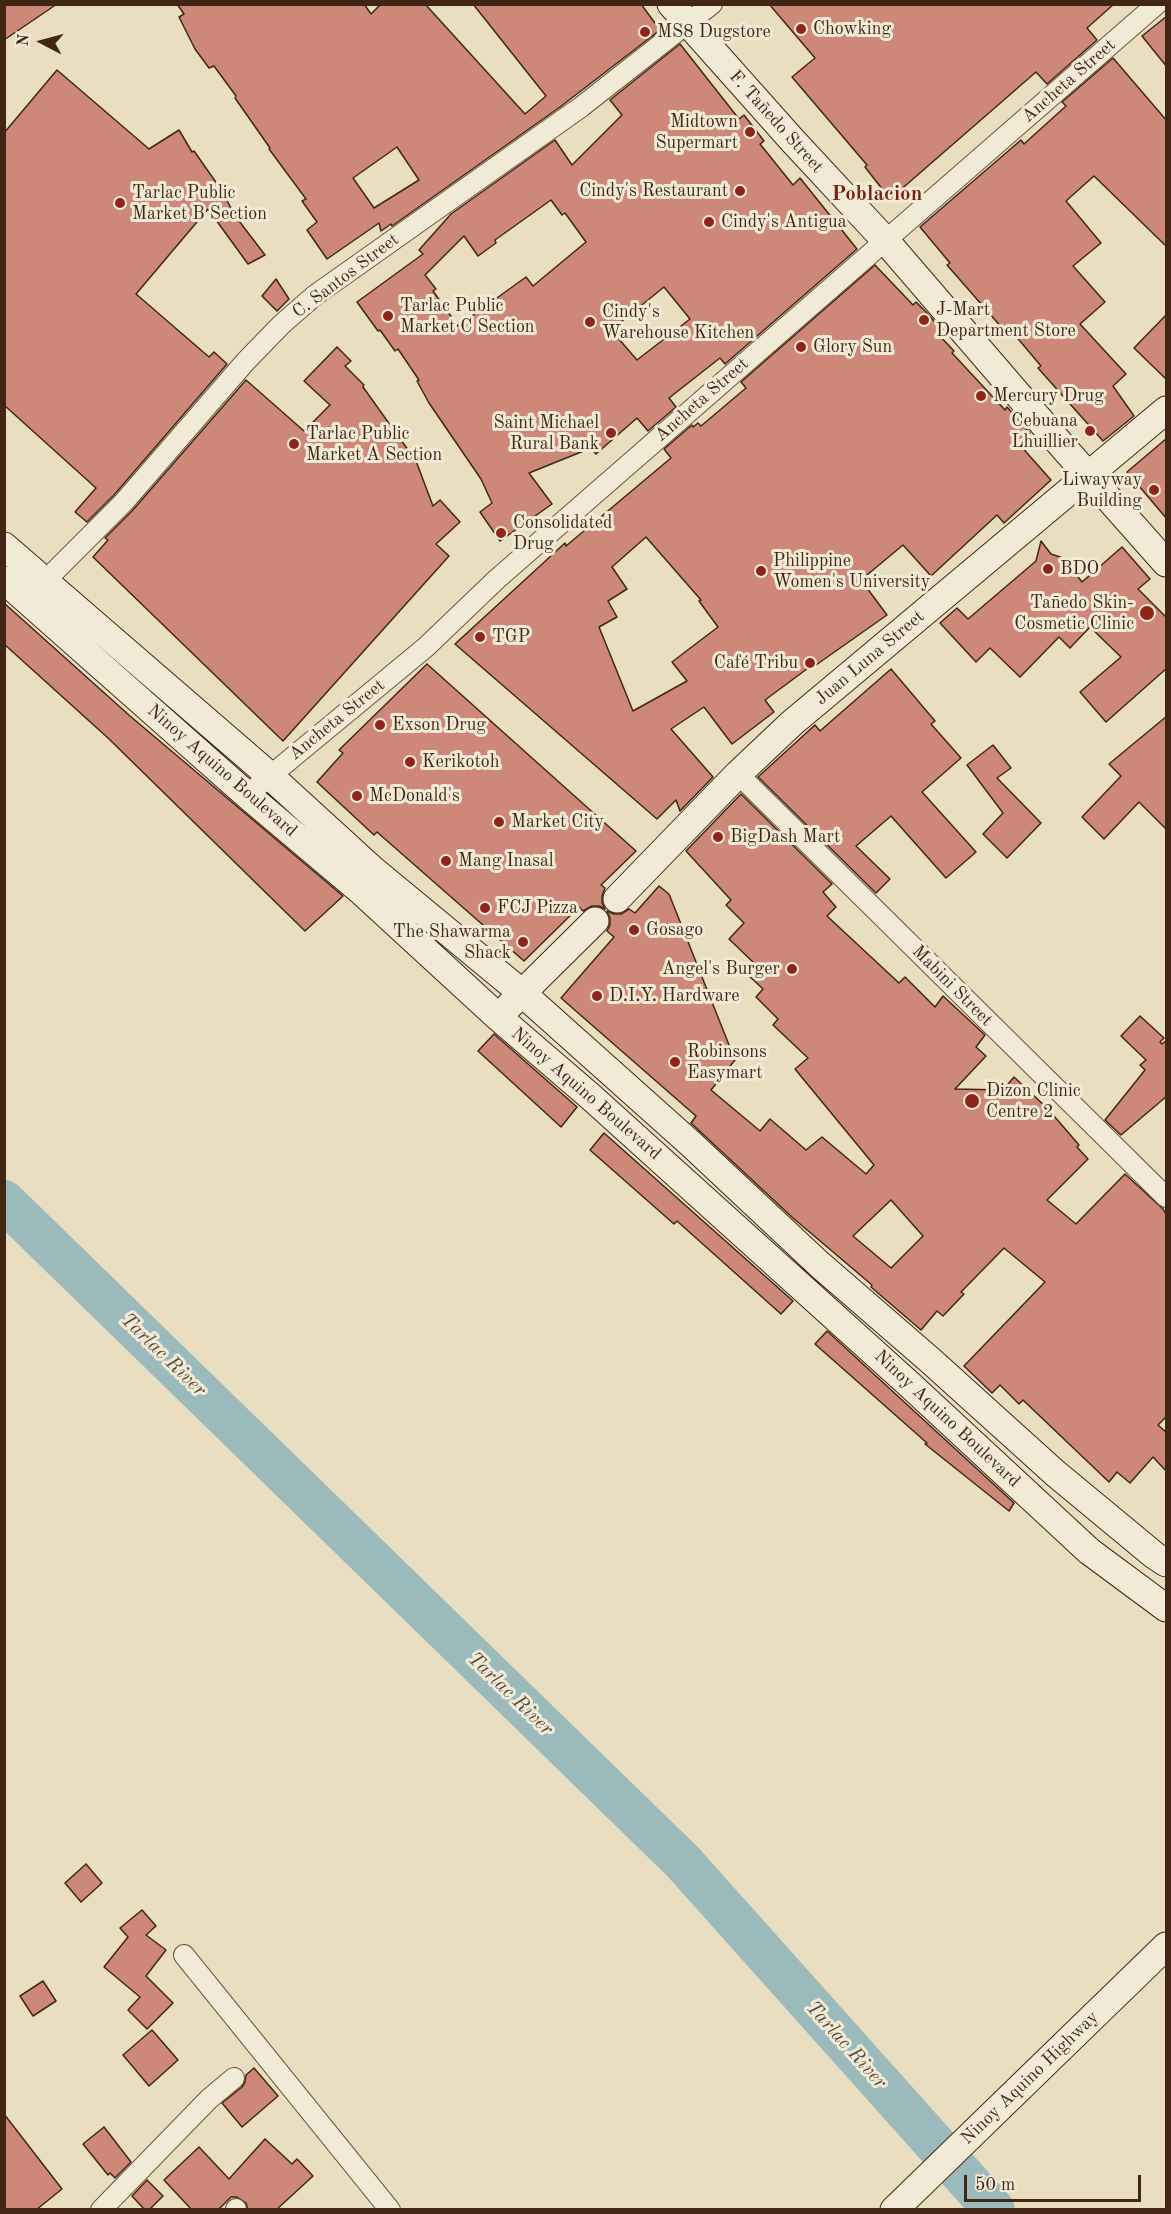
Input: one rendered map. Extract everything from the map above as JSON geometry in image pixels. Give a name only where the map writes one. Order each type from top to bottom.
[{"type":"main road","name":"F. Tañedo Street","points":[[680,14],[885,240],[1088,476],[1167,563]]},
{"type":"main road","name":"Juan Luna Street","points":[[617,899],[738,774],[792,723],[1088,476],[1116,450],[1167,410]]},
{"type":"main road","name":"Ninoy Aquino Boulevard","points":[[4,546],[269,775],[373,870],[522,993],[691,1144],[819,1264],[1055,1473],[1154,1555],[1167,1563]]},
{"type":"main road","name":"Ninoy Aquino Boulevard","points":[[4,580],[247,795],[362,892],[498,1017],[910,1384],[1089,1551],[1167,1608]]},
{"type":"main road","points":[[498,1017],[595,921]]},
{"type":"main road","name":"Ninoy Aquino Highway","points":[[894,2210],[1167,1946]]},
{"type":"street","name":"C. Santos Street","points":[[26,599],[123,502],[246,361],[306,303],[581,107],[680,14],[712,4]]},
{"type":"street","name":"Ancheta Street","points":[[247,795],[426,647],[497,579],[1157,4]]},
{"type":"street","name":"Mabini Street","points":[[738,774],[1166,1196]]},
{"type":"street","points":[[184,1955],[390,2210]]},
{"type":"street","points":[[100,2210],[209,2099],[234,2078]]},
{"type":"building","points":[[4,4],[57,4],[4,40]]},
{"type":"building","points":[[177,4],[364,4],[371,14],[381,4],[425,4],[525,114],[546,96],[473,4],[641,4],[660,30],[560,107],[392,226],[391,224],[381,231],[379,223],[327,259],[307,230],[317,222],[302,201],[306,199],[269,149],[214,66],[209,68],[195,49],[179,17],[184,14]],"holes":[[[397,147],[419,180],[374,208],[353,178]]]},
{"type":"building","points":[[769,4],[1114,4],[1087,28],[1097,40],[1047,84],[1036,72],[890,199],[865,167],[867,165],[792,77],[815,58]]},
{"type":"building","points":[[1167,16],[1167,67],[1142,36]]},
{"type":"building","points":[[680,44],[739,119],[744,115],[764,141],[760,144],[793,185],[800,178],[857,249],[725,364],[720,358],[669,398],[676,407],[648,431],[637,418],[596,454],[591,448],[529,473],[552,504],[500,541],[480,512],[492,503],[481,479],[429,403],[417,381],[419,380],[398,349],[395,351],[357,302],[423,254],[419,250],[451,214],[555,140],[572,165],[622,115],[610,100]],"holes":[[[551,200],[562,215],[565,213],[586,242],[533,286],[526,277],[458,326],[433,291],[436,289],[425,275],[464,236],[478,256],[496,243],[495,240]],[[664,287],[690,319],[637,360],[611,330]]]},
{"type":"building","points":[[1113,58],[1167,121],[1167,247],[1094,176],[1066,201],[1101,243],[1073,266],[1105,302],[1080,324],[1126,374],[1113,386],[1134,416],[1103,441],[1038,368],[1041,366],[1014,334],[1010,337],[947,265],[950,263],[920,227],[1021,140],[1024,144],[1066,106],[1062,102]]},
{"type":"building","name":"Tarlac Public Market B Section","points":[[57,70],[149,149],[179,130],[192,152],[194,151],[220,188],[236,217],[265,255],[248,264],[208,209],[136,294],[209,357],[214,352],[227,364],[114,495],[87,522],[75,512],[96,488],[4,405],[4,133]]},
{"type":"building","points":[[875,265],[913,305],[916,302],[926,312],[942,330],[938,334],[954,351],[952,353],[1005,410],[1007,407],[1030,433],[1019,444],[1051,480],[1004,523],[997,515],[931,576],[903,545],[861,580],[887,615],[765,700],[774,712],[732,744],[704,707],[671,729],[713,777],[680,811],[676,800],[657,819],[455,644],[565,543],[566,546],[671,458],[664,449],[692,425],[693,427],[698,423],[701,426],[746,388],[741,382]],"holes":[[[646,537],[701,600],[699,601],[718,627],[672,662],[687,681],[633,711],[599,627],[617,617],[608,601],[627,589],[612,567]]]},
{"type":"building","points":[[276,279],[289,299],[277,311],[262,296]]},
{"type":"building","points":[[1167,314],[1167,380],[1134,348]]},
{"type":"building","name":"Tarlac Public Market A Section","points":[[337,347],[351,361],[345,366],[364,385],[363,387],[416,461],[433,506],[440,500],[460,522],[436,544],[449,556],[283,741],[93,557],[108,540],[105,538],[132,511],[246,380],[304,431],[330,405],[304,381]]},
{"type":"building","name":"Liwayway Building","points":[[1167,438],[1167,519],[1127,472]]},
{"type":"building","points":[[1041,541],[1051,554],[1063,558],[1082,582],[1122,547],[1150,579],[1138,589],[1167,618],[1167,668],[1106,722],[1080,692],[1121,657],[1090,627],[1070,648],[1059,637],[1020,677],[990,648],[976,662],[940,623],[957,608],[968,619],[1036,561]]},
{"type":"building","points":[[4,603],[130,716],[343,896],[305,931],[108,738],[4,644]]},
{"type":"building","name":"Market City","points":[[427,664],[636,851],[601,885],[605,888],[602,903],[605,909],[592,906],[583,911],[579,907],[524,961],[377,832],[374,835],[317,782],[343,753],[339,750]]},
{"type":"building","points":[[891,669],[935,721],[931,724],[961,758],[922,792],[976,852],[946,878],[891,816],[856,846],[890,879],[876,893],[758,777],[815,725],[820,731]]},
{"type":"building","points":[[1167,716],[1167,830],[1139,802],[1104,839],[1082,817],[1121,776],[1109,764]]},
{"type":"building","points":[[993,745],[1011,768],[997,778],[1041,823],[1007,858],[983,834],[1003,813],[967,765]]},
{"type":"building","points":[[741,794],[832,884],[823,892],[836,907],[827,916],[899,983],[905,977],[935,1007],[943,996],[985,1035],[976,1047],[986,1056],[955,1089],[1003,1090],[1014,1077],[1048,1109],[1079,1145],[1077,1147],[1088,1159],[1047,1200],[1076,1224],[1125,1174],[1163,1209],[1167,1216],[1167,1416],[1158,1425],[1167,1433],[1167,1472],[1153,1457],[1130,1483],[1117,1472],[1109,1482],[1023,1400],[1019,1404],[1000,1385],[992,1393],[964,1366],[1045,1282],[1004,1248],[961,1292],[964,1294],[943,1316],[937,1311],[921,1330],[793,1218],[691,1123],[696,1116],[561,998],[614,937],[607,931],[610,918],[607,911],[621,914],[629,909],[635,913],[659,886],[669,894],[735,1060],[711,1090],[760,1131],[770,1119],[806,1150],[822,1137],[866,1174],[874,1165],[795,1069],[808,1058],[773,1025],[778,1019],[756,997],[763,989],[746,973],[755,964],[729,939],[744,923],[726,905],[731,900],[686,851]],"holes":[[[891,1200],[923,1236],[891,1268],[853,1236]]]},
{"type":"building","points":[[1140,1016],[1164,1038],[1160,1042],[1162,1044],[1167,1040],[1167,1096],[1121,1135],[1105,1120],[1145,1070],[1140,1065],[1146,1060],[1121,1036]]},
{"type":"building","points":[[494,1034],[577,1107],[561,1127],[478,1051]]},
{"type":"building","points":[[604,1133],[793,1301],[781,1314],[677,1221],[674,1224],[590,1150]]},
{"type":"building","points":[[827,1331],[1014,1503],[1009,1511],[925,1444],[927,1443],[815,1344]]},
{"type":"building","points":[[86,1864],[102,1883],[81,1902],[65,1883]]},
{"type":"building","points":[[142,1910],[156,1926],[146,1935],[166,1950],[146,1976],[173,2003],[147,2029],[128,2010],[140,1997],[104,1967],[128,1937],[120,1928]]},
{"type":"building","points":[[43,1981],[56,2001],[33,2016],[20,1996]]},
{"type":"building","points":[[152,2030],[178,2060],[149,2086],[123,2055]]},
{"type":"building","points":[[254,2068],[278,2096],[242,2127],[222,2103],[242,2087],[246,2075]]},
{"type":"building","points":[[4,2114],[62,2189],[36,2210],[4,2210]]},
{"type":"building","points":[[104,2127],[131,2162],[115,2178],[110,2173],[108,2175],[83,2144]]},
{"type":"building","points":[[265,2139],[292,2164],[297,2159],[313,2176],[276,2210],[248,2210],[246,2203],[237,2197],[231,2197],[218,2210],[192,2210],[164,2180],[199,2147],[229,2179]]},
{"type":"building","points":[[147,2180],[163,2196],[149,2210],[145,2210],[132,2196]]},
{"type":"waterway","name":"Tarlac River","points":[[4,1201],[683,1862],[994,2210]]},
{"type":"place","name":"Chowking","points":[[801,29]]},
{"type":"place","name":"MS8 Dugstore","points":[[645,32]]},
{"type":"place","name":"Midtown Supermart","points":[[750,132]]},
{"type":"place","name":"Cindy's Restaurant","points":[[740,191]]},
{"type":"place","name":"Tarlac Public Market B Section","points":[[120,203]]},
{"type":"place","name":"Cindy's Antigua","points":[[709,222]]},
{"type":"place","name":"Tarlac Public Market C Section","points":[[388,316]]},
{"type":"place","name":"J-Mart Department Store","points":[[924,320]]},
{"type":"place","name":"Cindy's Warehouse Kitchen","points":[[590,322]]},
{"type":"place","name":"Glory Sun","points":[[801,347]]},
{"type":"place","name":"Mercury Drug","points":[[981,396]]},
{"type":"place","name":"Cebuana Lhuillier","points":[[1090,431]]},
{"type":"place","name":"Saint Michael Rural Bank","points":[[611,433]]},
{"type":"place","name":"Tarlac Public Market A Section","points":[[294,444]]},
{"type":"place","name":"Liwayway Building","points":[[1154,490]]},
{"type":"place","name":"Consolidated Drug","points":[[501,533]]},
{"type":"place","name":"BDO","points":[[1048,569]]},
{"type":"place","name":"Philippine Women's University","points":[[761,571]]},
{"type":"place","name":"Tañedo Skin- Cosmetic Clinic","points":[[1147,613]]},
{"type":"place","name":"TGP","points":[[480,637]]},
{"type":"place","name":"Café Tribu","points":[[810,663]]},
{"type":"place","name":"Exson Drug","points":[[380,725]]},
{"type":"place","name":"Kerikotoh","points":[[410,762]]},
{"type":"place","name":"McDonald's","points":[[357,796]]},
{"type":"place","name":"Market City","points":[[499,822]]},
{"type":"place","name":"BigDash Mart","points":[[718,837]]},
{"type":"place","name":"Mang Inasal","points":[[446,861]]},
{"type":"place","name":"FCJ Pizza","points":[[485,908]]},
{"type":"place","name":"Gosago","points":[[634,930]]},
{"type":"place","name":"The Shawarma Shack","points":[[523,942]]},
{"type":"place","name":"Angel's Burger","points":[[792,969]]},
{"type":"place","name":"D.I.Y. Hardware","points":[[597,996]]},
{"type":"place","name":"Robinsons Easymart","points":[[675,1062]]},
{"type":"place","name":"Dizon Clinic Centre 2","points":[[972,1101]]},
{"type":"district","name":"Poblacion","points":[[877,194]]}]
